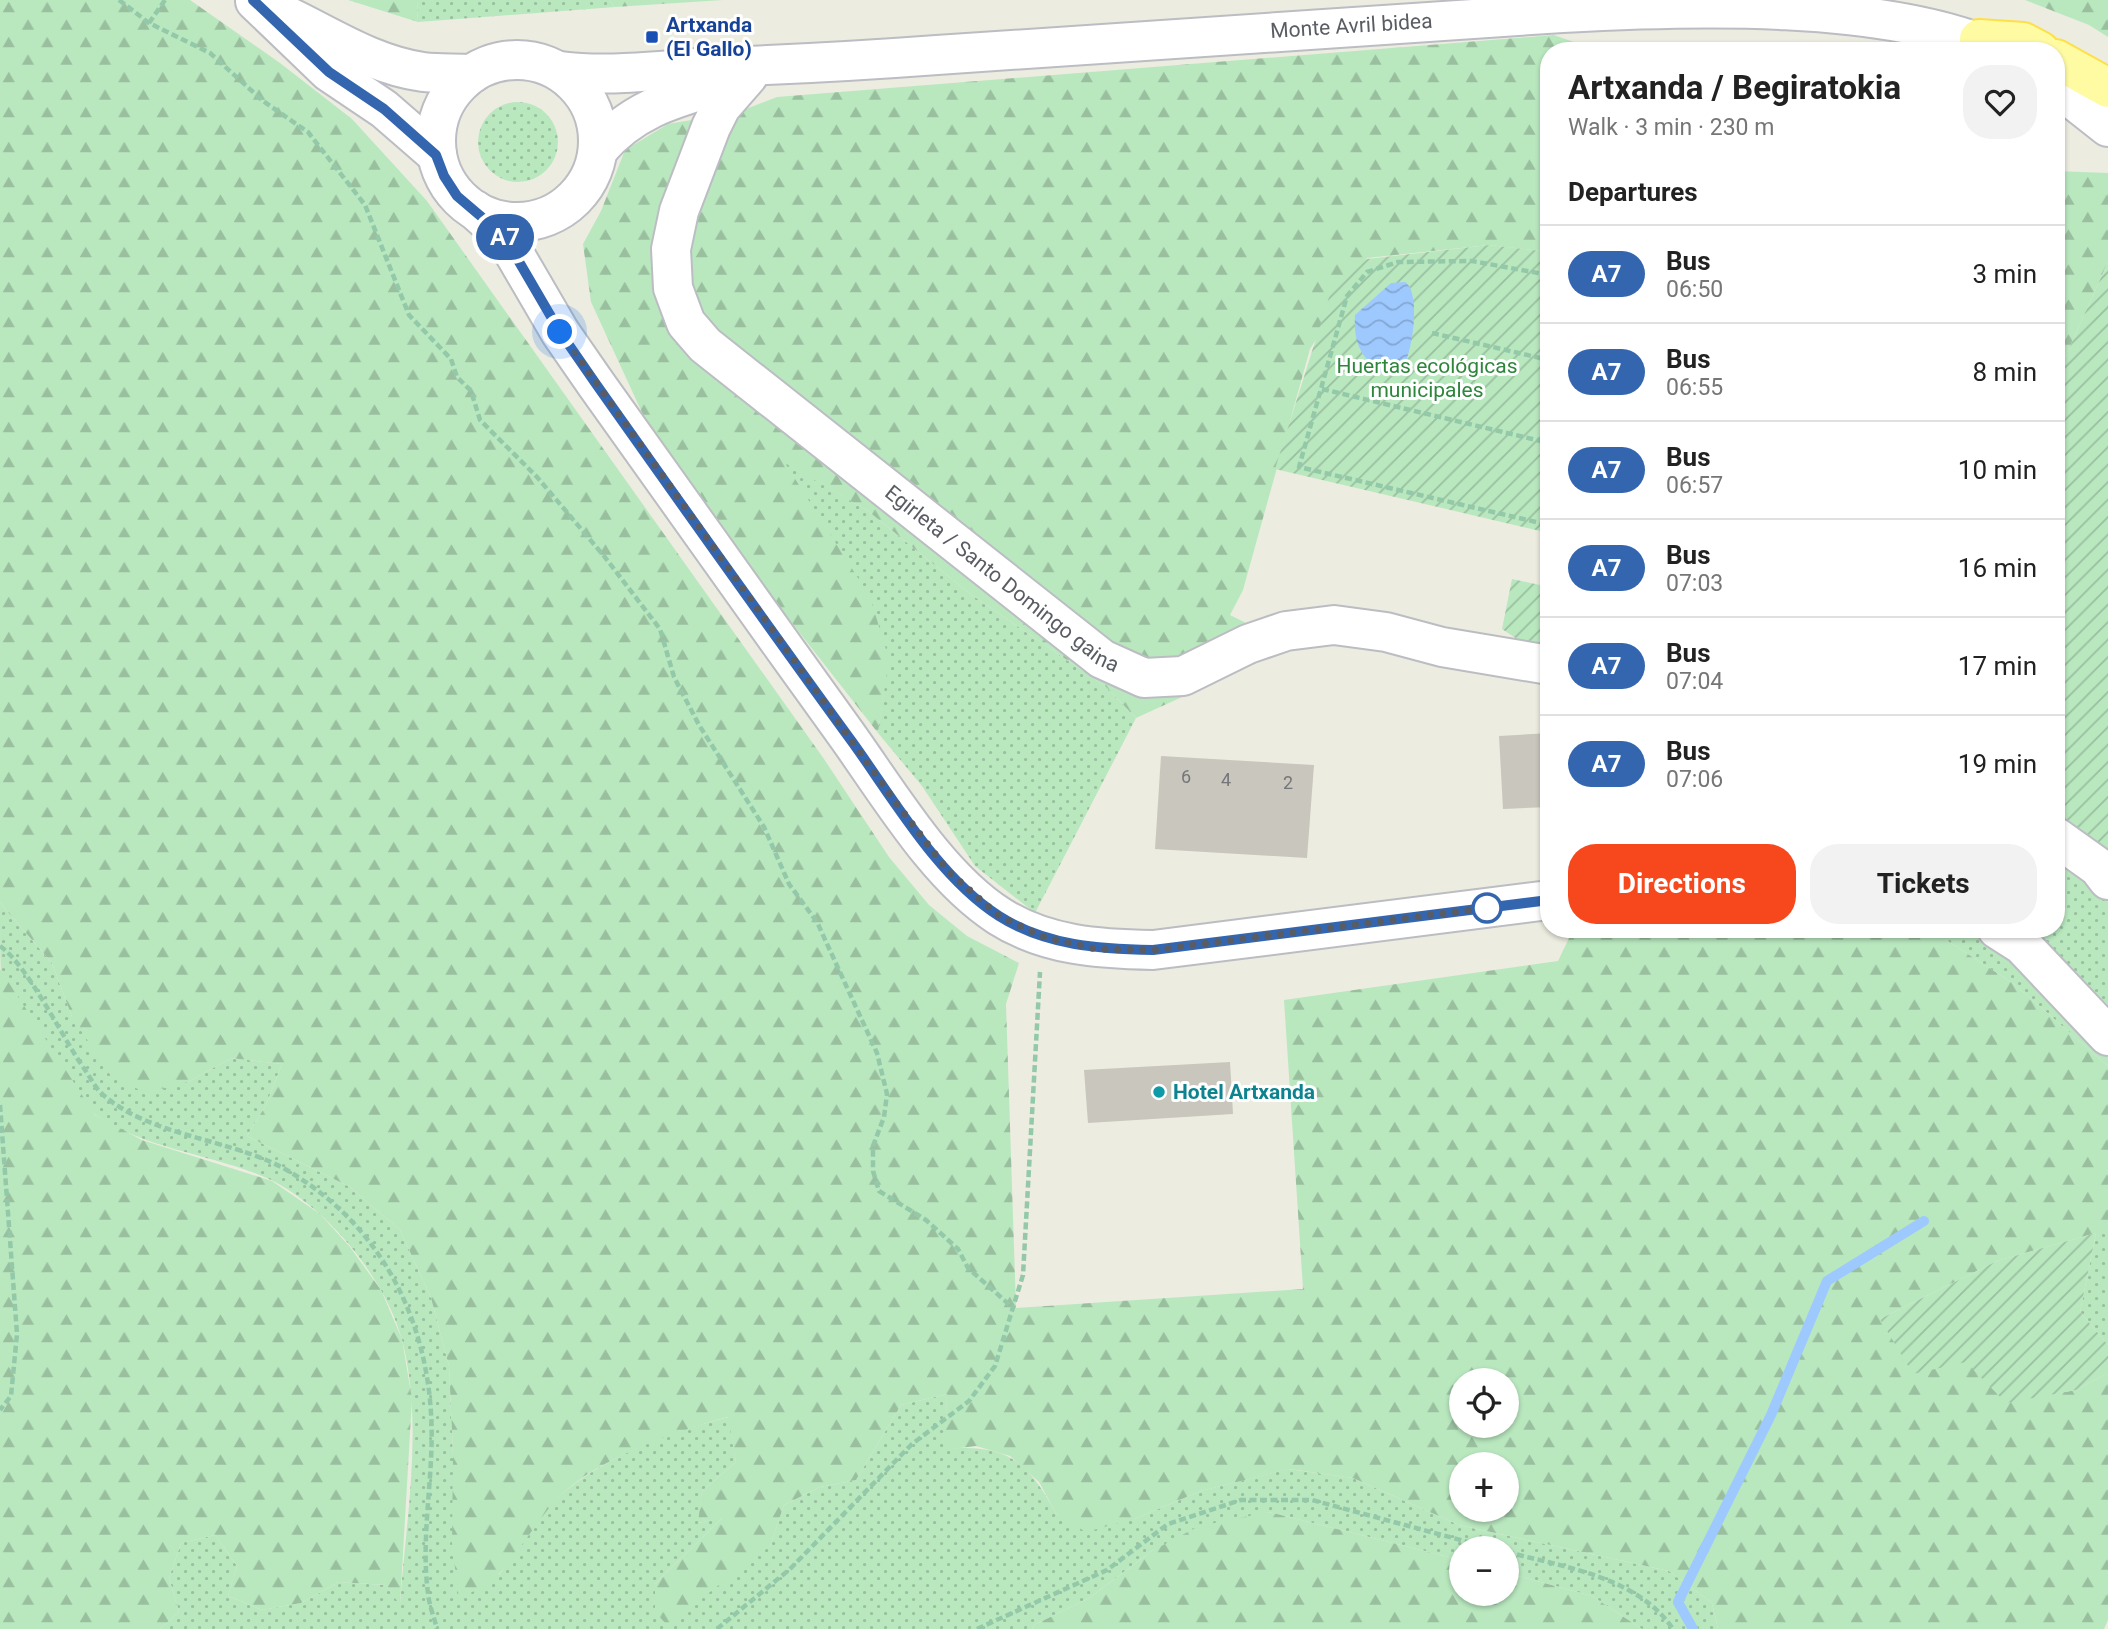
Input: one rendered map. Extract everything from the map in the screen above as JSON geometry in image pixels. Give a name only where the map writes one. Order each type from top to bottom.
[{"type":"main road","points":[[2065,64],[2108,88]]},
{"type":"street","points":[[1339,24],[1373,0]]},
{"type":"street","points":[[254,1],[365,55],[424,72],[471,74]]},
{"type":"street","points":[[254,1],[329,72],[384,109],[436,155]]},
{"type":"street","name":"Monte Avril bidea","points":[[560,71],[596,75],[764,71],[1339,24],[1448,9],[1685,3],[1855,8],[1916,19],[1981,42]]},
{"type":"street","points":[[475,210],[496,219],[519,222],[542,218],[563,208],[580,193],[592,173],[598,150],[598,127],[591,105],[577,86],[560,71],[538,62],[515,60],[492,63],[471,74],[454,89],[442,109],[436,131],[436,155],[444,176],[457,196],[504,236],[560,332],[589,374],[891,796],[948,871],[999,916],[1044,937],[1096,949],[1153,950],[1540,901]]},
{"type":"street","name":"Monte Avril bidea","points":[[598,150],[617,127],[658,104],[764,71]]},
{"type":"street","name":"Egirleta / Santo Domingo gaina","points":[[764,71],[721,107],[679,211],[671,249],[673,288],[686,323],[705,345],[1102,659],[1144,678],[1183,677],[1248,644],[1286,631],[1334,625],[1386,632],[1443,647],[1540,663]]},
{"type":"street","points":[[2065,93],[2108,127]]},
{"type":"street","points":[[658,104],[675,104],[692,113],[703,126],[707,146]]},
{"type":"street","points":[[2065,843],[2098,867],[2108,880]]},
{"type":"street","points":[[2011,938],[2022,945],[2108,1036]]},
{"type":"path","points":[[119,0],[149,23],[210,52],[263,102],[308,132],[365,205],[409,315],[451,359],[457,377],[471,391],[480,420],[562,507],[660,629],[674,677],[706,737],[764,827],[789,884],[817,922],[877,1053],[887,1094],[884,1117],[873,1146],[873,1171],[879,1191],[926,1220],[958,1248],[968,1268],[1013,1308]]},
{"type":"path","points":[[149,23],[164,0]]},
{"type":"path","points":[[1540,273],[1472,261],[1398,262],[1367,272],[1347,296],[1299,467],[1540,523]]},
{"type":"path","points":[[1432,333],[1540,358]]},
{"type":"path","points":[[1321,389],[1540,441]]},
{"type":"path","points":[[0,946],[15,957],[57,1028],[101,1093],[155,1126],[229,1145],[295,1174],[348,1218],[395,1276],[421,1339],[431,1413],[428,1593],[437,1629]]},
{"type":"path","points":[[717,1629],[790,1569],[912,1444],[969,1401],[995,1366],[1023,1275],[1037,1070],[1040,971]]},
{"type":"path","points":[[0,1105],[17,1334],[12,1396],[0,1410]]},
{"type":"path","points":[[976,1629],[1107,1570],[1168,1524],[1241,1500],[1312,1500],[1449,1537]]},
{"type":"path","points":[[1519,1555],[1599,1575],[1660,1610],[1673,1629]]},
{"type":"green space","points":[[0,0],[190,0],[280,63],[352,119],[427,201],[824,759],[889,857],[929,905],[967,936],[1019,963],[1006,1004],[1016,1308],[1303,1289],[1284,1000],[1558,961],[1569,938],[1943,938],[2014,984],[2108,1066],[2108,1233],[2096,1233],[1997,1261],[1880,1319],[1966,1361],[2006,1402],[2076,1390],[2108,1373],[2108,1620],[2104,1629],[1718,1629],[1712,1603],[1669,1571],[1452,1522],[1519,1522],[1519,1452],[1449,1452],[1449,1521],[1353,1478],[1289,1469],[1201,1491],[1134,1519],[1086,1532],[1057,1515],[1039,1482],[1010,1456],[976,1446],[945,1450],[947,1394],[901,1405],[856,1480],[820,1487],[784,1505],[770,1546],[667,1625],[655,1612],[655,1584],[722,1518],[698,1523],[702,1491],[736,1462],[728,1417],[662,1438],[594,1470],[559,1497],[496,1577],[459,1599],[452,1544],[453,1454],[449,1366],[431,1298],[400,1230],[350,1187],[247,1136],[266,1105],[282,1064],[231,1058],[188,1082],[146,1093],[111,1076],[72,1017],[52,963],[0,903]]},
{"type":"green space","points":[[348,0],[417,0],[418,22]]},
{"type":"green space","points":[[417,0],[609,0],[615,7],[418,22]]},
{"type":"green space","points":[[609,0],[723,0],[615,7]]},
{"type":"green space","points":[[2025,0],[2108,0],[2108,37],[2089,25]]},
{"type":"green space","points":[[1554,35],[1574,42],[1540,42],[1540,251],[1489,245],[1367,258],[1310,349],[1243,590],[1230,615],[1250,625],[1280,615],[1261,661],[1136,718],[1105,686],[969,593],[868,511],[785,463],[870,597],[889,659],[878,733],[663,458],[591,302],[583,244],[601,211],[625,150],[668,124],[738,112],[777,97]]},
{"type":"green space","points":[[518,102],[533,105],[546,114],[555,127],[558,142],[555,157],[546,170],[533,179],[518,182],[503,179],[490,170],[481,157],[478,142],[481,127],[490,114],[503,105]]},
{"type":"green space","points":[[2065,171],[2108,173],[2108,262],[2065,357]]},
{"type":"green space","name":"Huertas ecológicas municipales","points":[[1489,245],[1540,251],[1540,531],[1275,469],[1330,294],[1367,259]]},
{"type":"green space","points":[[2108,262],[2108,861],[2065,828],[2065,357]]},
{"type":"green space","points":[[783,461],[868,511],[969,593],[1105,686],[1136,718],[1035,913],[975,866],[922,786],[878,733],[888,659]]},
{"type":"green space","points":[[1512,579],[1540,585],[1540,648],[1529,647],[1502,629]]},
{"type":"green space","points":[[2065,828],[2108,861],[2108,1066],[2014,984],[1943,938],[2065,938]]},
{"type":"green space","points":[[0,903],[52,963],[72,1017],[188,1082],[231,1058],[282,1064],[266,1105],[247,1136],[350,1187],[400,1230],[431,1298],[449,1366],[453,1454],[499,1575],[544,1512],[580,1480],[599,1467],[641,1446],[685,1429],[729,1417],[736,1462],[702,1491],[699,1523],[723,1517],[655,1584],[770,1546],[784,1505],[820,1487],[856,1480],[901,1405],[947,1394],[946,1449],[986,1449],[1014,1460],[1037,1482],[1057,1515],[1134,1519],[1201,1491],[1288,1469],[1353,1478],[1449,1522],[1509,1536],[1449,1536],[1449,1557],[1269,1512],[1152,1551],[1089,1598],[1034,1625],[1032,1629],[160,1629],[179,1612],[169,1578],[181,1543],[215,1535],[237,1566],[228,1596],[262,1610],[301,1603],[339,1582],[386,1585],[400,1604],[413,1438],[412,1405],[402,1340],[394,1317],[369,1270],[333,1227],[292,1192],[250,1171],[139,1137],[97,1116],[47,1048],[1,971]]},
{"type":"green space","points":[[0,969],[95,1115],[142,1140],[272,1181],[320,1214],[350,1247],[381,1290],[402,1339],[412,1399],[400,1605],[386,1585],[339,1582],[301,1603],[262,1610],[228,1596],[237,1566],[215,1535],[181,1543],[169,1578],[179,1612],[160,1629],[0,1629]]},
{"type":"green space","points":[[2096,1233],[2108,1233],[2108,1345],[2080,1312]]},
{"type":"green space","points":[[2096,1233],[2080,1312],[2108,1345],[2108,1373],[2076,1390],[2006,1403],[1966,1362],[1913,1374],[1880,1319],[1997,1261]]},
{"type":"green space","points":[[1269,1512],[1449,1557],[1449,1606],[1519,1606],[1519,1576],[1592,1596],[1642,1629],[1032,1629],[1034,1625],[1089,1598],[1152,1551],[1199,1526]]},
{"type":"green space","points":[[1519,1538],[1669,1571],[1712,1603],[1718,1629],[1642,1629],[1592,1596],[1519,1576]]},
{"type":"water","points":[[1405,282],[1413,297],[1414,309],[1410,347],[1402,368],[1386,376],[1371,364],[1361,350],[1356,335],[1355,315],[1391,283]]},
{"type":"building","points":[[1540,734],[1540,807],[1503,809],[1499,736]]},
{"type":"building","points":[[1161,756],[1314,765],[1307,858],[1155,849]]},
{"type":"building","name":"Hotel Artxanda","points":[[1230,1062],[1233,1114],[1088,1123],[1084,1070]]},
{"type":"waterway","points":[[1678,1602],[1771,1415],[1827,1281],[1924,1221]]},
{"type":"waterway","points":[[1681,1596],[1678,1602],[1693,1629]]},
{"type":"bus line","name":"A7","points":[[253,0],[271,20],[329,72],[418,136],[436,155],[444,176],[457,196],[504,236],[560,332],[891,796],[948,871],[999,916],[1044,937],[1096,949],[1153,950],[1540,901]]},
{"type":"place","name":"Artxanda (El Gallo)","points":[[652,37]]},
{"type":"place","name":"Hotel Artxanda","points":[[1159,1092]]},
{"type":"route","points":[[560,332],[891,796],[948,871],[999,916],[1044,937],[1096,949],[1153,950],[1487,908]]}]
